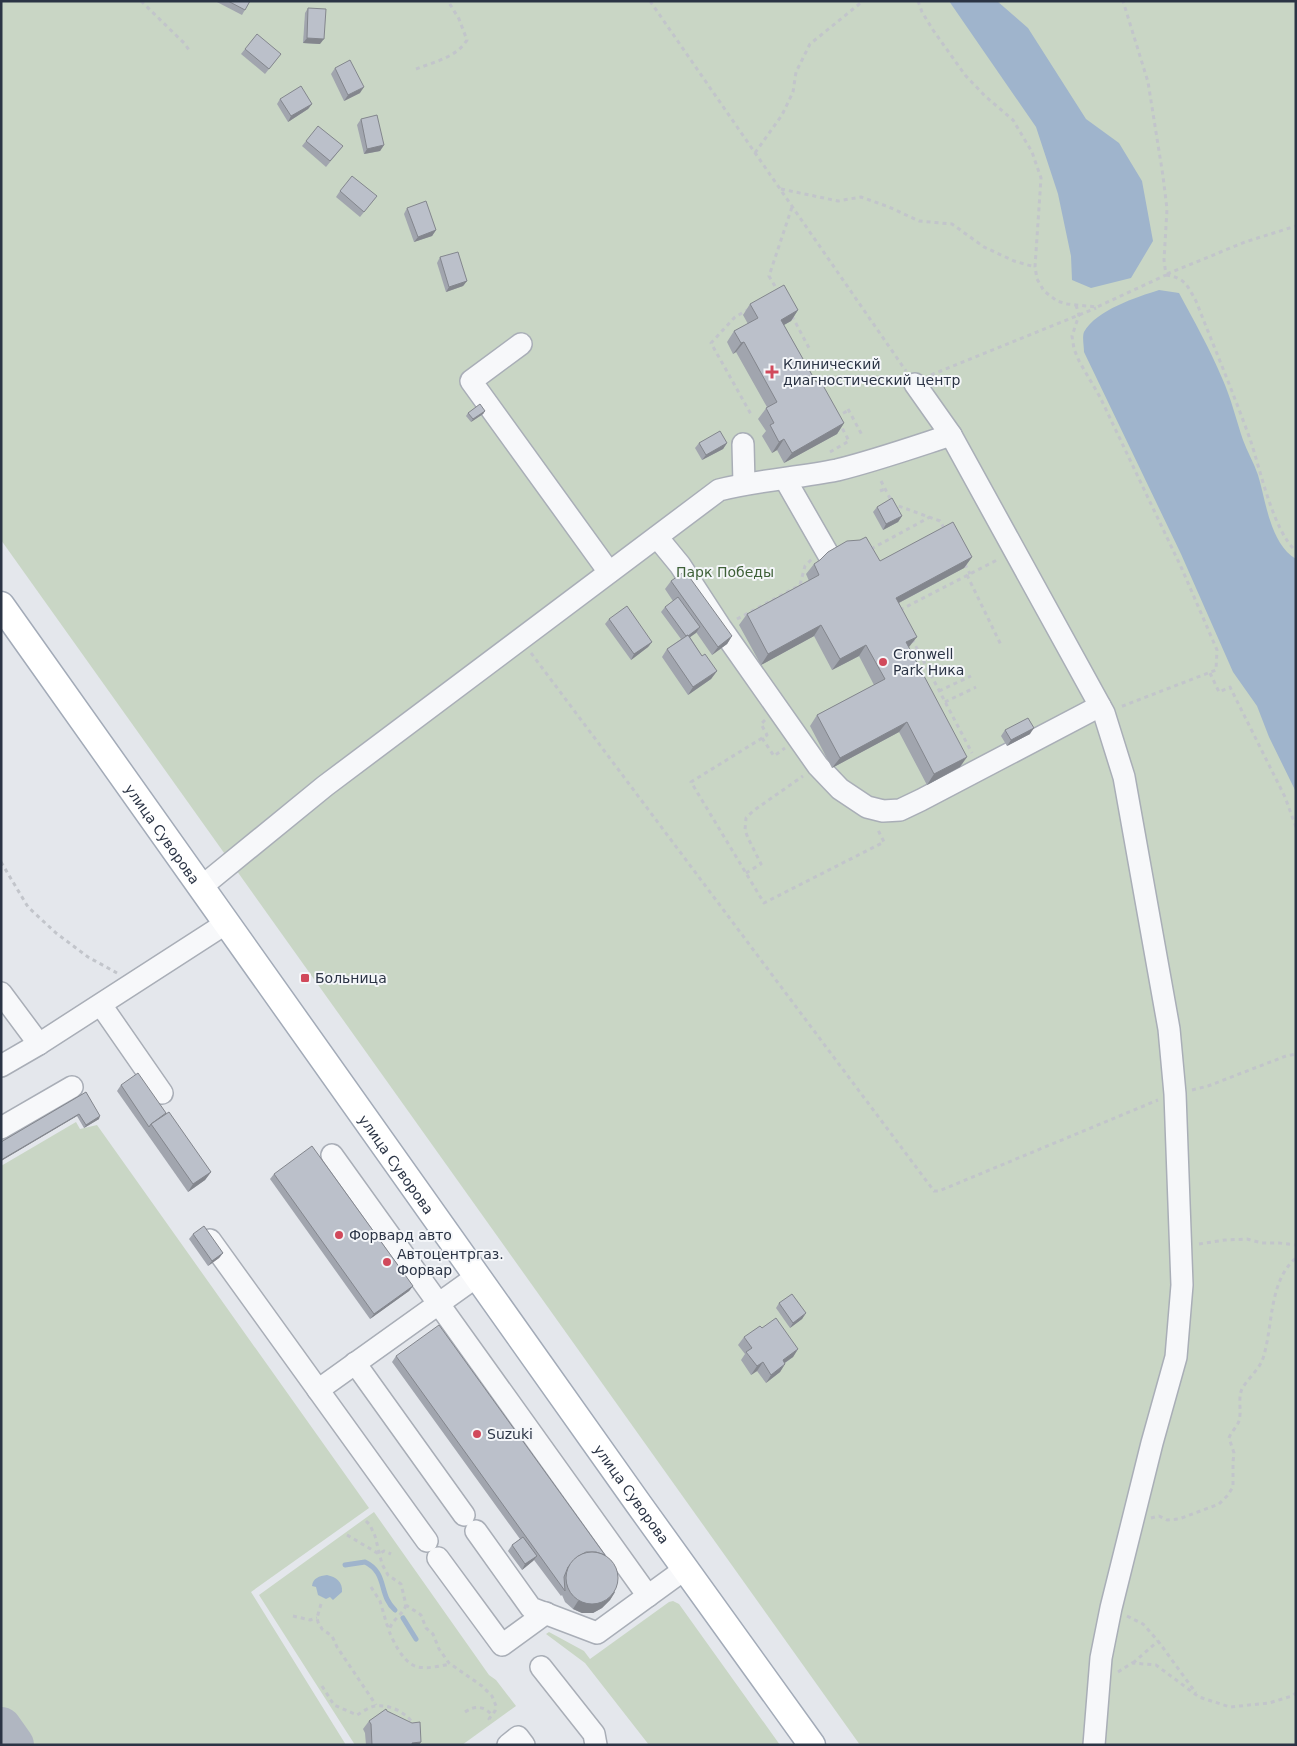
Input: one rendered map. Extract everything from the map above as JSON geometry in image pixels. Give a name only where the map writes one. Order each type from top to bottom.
[{"type":"main road","name":"улица Суворова","points":[[1,605],[476,1277],[812,1745]]},
{"type":"lane","points":[[522,344],[471,381],[609,572]]},
{"type":"lane","points":[[915,384],[951,436],[1102,710],[1126,786],[1169,1029],[1175,1094],[1182,1285],[1176,1357],[1152,1443],[1111,1608],[1101,1658],[1094,1745]]},
{"type":"lane","points":[[200,888],[325,786],[719,490],[744,484],[839,469],[951,436]]},
{"type":"lane","points":[[743,444],[744,484]]},
{"type":"lane","points":[[785,479],[828,554]]},
{"type":"lane","points":[[657,537],[680,565],[721,628],[780,710],[803,732],[818,766],[840,789],[867,808],[883,811],[900,810],[1102,710]]},
{"type":"lane","points":[[1,1066],[101,1005],[226,924]]},
{"type":"lane","points":[[1,993],[39,1044]]},
{"type":"lane","points":[[101,1005],[162,1092]]},
{"type":"lane","points":[[1,1128],[72,1087]]},
{"type":"lane","points":[[332,1155],[648,1596]]},
{"type":"lane","points":[[210,1240],[502,1646],[546,1613]]},
{"type":"lane","points":[[318,1390],[476,1277]]},
{"type":"lane","points":[[355,1363],[531,1608],[597,1633],[685,1569]]},
{"type":"lane","points":[[541,1667],[594,1734],[596,1745]]},
{"type":"lane","points":[[508,1745],[518,1737],[524,1745]]},
{"type":"path","points":[[141,1],[189,50]]},
{"type":"path","points":[[416,69],[450,55],[462,48],[467,40],[459,18],[448,1]]},
{"type":"path","points":[[650,1],[915,384],[934,373],[1097,307],[1166,275],[1245,242],[1296,226]]},
{"type":"path","points":[[755,153],[782,115],[793,92],[796,72],[810,44],[863,1]]},
{"type":"path","points":[[918,1],[922,12],[933,30],[965,75],[985,96],[1013,120],[1032,152],[1041,178],[1035,267],[1037,279],[1044,291],[1057,301],[1097,307]]},
{"type":"path","points":[[1123,1],[1148,82],[1162,168],[1167,208],[1164,260],[1166,275]]},
{"type":"path","points":[[780,189],[838,201],[861,197],[919,221],[952,224],[984,247],[1014,261],[1035,267]]},
{"type":"path","points":[[783,300],[769,276],[792,207]]},
{"type":"path","points":[[1166,275],[1176,276],[1185,281],[1196,301],[1250,439],[1272,509],[1282,532],[1296,550]]},
{"type":"path","points":[[1076,305],[1080,314],[1072,336],[1074,349],[1100,397],[1174,552],[1217,650],[1216,670],[1102,710]]},
{"type":"path","points":[[752,307],[735,317],[711,343],[752,416]]},
{"type":"path","points":[[787,308],[809,348]]},
{"type":"path","points":[[826,454],[849,441],[836,416],[848,409],[862,435]]},
{"type":"path","points":[[881,481],[893,504],[940,521],[949,536]]},
{"type":"path","points":[[880,491],[885,489]]},
{"type":"path","points":[[898,611],[1014,551]]},
{"type":"path","points":[[962,559],[1001,645]]},
{"type":"path","points":[[910,635],[980,769]]},
{"type":"path","points":[[520,640],[934,1191],[939,1191],[1175,1094],[1208,1086],[1253,1068],[1296,1054]]},
{"type":"path","points":[[1210,673],[1219,692],[1230,687],[1285,797],[1296,827]]},
{"type":"path","points":[[940,691],[971,676]]},
{"type":"path","points":[[945,702],[976,687]]},
{"type":"path","points":[[780,710],[760,724],[768,735],[691,782],[764,903],[884,842],[867,808]]},
{"type":"path","points":[[762,738],[774,756],[803,732]]},
{"type":"path","points":[[746,873],[762,864],[745,830],[746,818],[753,811],[818,766]]},
{"type":"path","points":[[1,862],[28,908],[56,933],[88,956],[135,983]]},
{"type":"path","points":[[1181,1247],[1225,1240],[1247,1239],[1262,1243],[1296,1245]]},
{"type":"path","points":[[1130,1536],[1145,1520],[1159,1516],[1167,1520],[1179,1519],[1219,1504],[1233,1487],[1232,1462],[1234,1453],[1229,1438],[1238,1422],[1242,1389],[1258,1369],[1264,1356],[1281,1277],[1296,1258]]},
{"type":"path","points":[[366,1521],[370,1524],[375,1536],[382,1564],[388,1575],[401,1584],[406,1605],[390,1629]]},
{"type":"path","points":[[347,1535],[379,1554]]},
{"type":"path","points":[[379,1554],[384,1550],[391,1554]]},
{"type":"path","points":[[371,1586],[380,1601],[391,1637],[399,1650],[412,1664],[419,1667],[435,1667],[450,1664]]},
{"type":"path","points":[[321,1604],[317,1618],[322,1629],[332,1636],[337,1647],[376,1705]]},
{"type":"path","points":[[406,1605],[421,1615],[426,1628],[433,1634],[439,1649],[450,1664],[482,1686],[492,1696],[496,1706],[489,1719],[492,1722]]},
{"type":"path","points":[[1111,1608],[1143,1624],[1158,1641],[1199,1697]]},
{"type":"path","points":[[293,1616],[310,1620],[317,1618]]},
{"type":"path","points":[[1098,1683],[1132,1663],[1158,1641]]},
{"type":"path","points":[[1132,1663],[1156,1665],[1199,1697],[1230,1706],[1269,1703],[1296,1694]]},
{"type":"path","points":[[322,1686],[334,1705],[357,1715],[376,1705],[400,1710],[418,1731]]},
{"type":"path","points":[[465,1712],[469,1709],[480,1707],[492,1715]]},
{"type":"green space","name":"Парк Победы","points":[[1,1],[1296,1],[1296,1745],[860,1745],[1,540]]},
{"type":"green space","points":[[76,1122],[80,1129],[97,1125],[369,1508],[251,1592],[346,1745],[23,1745],[1,1715],[1,1166]]},
{"type":"green space","points":[[374,1512],[489,1675],[496,1680],[516,1706],[462,1745],[355,1745],[259,1595]]},
{"type":"green space","points":[[673,1601],[679,1604],[780,1745],[649,1745],[585,1663],[546,1634],[549,1632],[584,1651],[590,1659]]},
{"type":"water","points":[[949,1],[997,1],[1028,28],[1086,119],[1119,143],[1142,181],[1153,241],[1131,278],[1091,288],[1072,280],[1071,256],[1058,194],[1036,127]]},
{"type":"water","points":[[1159,290],[1179,293],[1207,346],[1231,401],[1243,440],[1258,475],[1275,533],[1287,552],[1296,559],[1296,792],[1269,737],[1257,706],[1233,672],[1181,554],[1084,352],[1084,332],[1098,317],[1118,305]]},
{"type":"water","points":[[327,1575],[336,1579],[341,1585],[342,1592],[333,1600],[330,1597],[326,1599],[318,1595],[316,1587],[312,1586],[317,1578]]},
{"type":"building","points":[[228,1],[250,1],[245,10]]},
{"type":"building","points":[[308,8],[326,9],[324,39],[307,38]]},
{"type":"building","points":[[257,34],[281,54],[269,69],[245,49]]},
{"type":"building","points":[[350,60],[364,87],[348,95],[335,68]]},
{"type":"building","points":[[301,86],[312,104],[291,116],[280,99]]},
{"type":"building","points":[[377,115],[384,145],[367,149],[361,119]]},
{"type":"building","points":[[318,126],[343,146],[330,161],[306,141]]},
{"type":"building","points":[[352,176],[377,196],[364,212],[340,191]]},
{"type":"building","points":[[426,201],[436,230],[418,237],[407,208]]},
{"type":"building","points":[[458,252],[467,281],[449,287],[440,257]]},
{"type":"building","name":"Клинический диагностический центр","points":[[784,285],[798,310],[781,320],[816,382],[820,380],[844,423],[792,453],[784,439],[779,442],[770,425],[774,423],[766,408],[777,402],[744,342],[741,343],[734,331],[758,318],[750,304]]},
{"type":"building","points":[[480,404],[485,411],[473,419],[468,413]]},
{"type":"building","points":[[720,431],[727,443],[706,455],[699,443]]},
{"type":"building","points":[[892,498],[902,516],[886,524],[877,507]]},
{"type":"building","name":"Cronwell Park Ника","points":[[953,522],[972,557],[896,598],[917,637],[906,642],[967,757],[934,774],[907,722],[840,758],[817,715],[885,679],[866,645],[840,659],[821,625],[768,654],[747,614],[819,575],[814,564],[828,552],[847,541],[860,540],[866,537],[880,561]]},
{"type":"building","points":[[685,571],[732,636],[718,647],[671,581]]},
{"type":"building","points":[[678,597],[700,627],[688,636],[686,636],[665,607]]},
{"type":"building","points":[[627,606],[652,642],[634,654],[609,619]]},
{"type":"building","points":[[688,635],[702,656],[705,654],[717,671],[693,687],[667,649]]},
{"type":"building","points":[[1028,718],[1034,728],[1011,740],[1005,730]]},
{"type":"building","points":[[138,1073],[166,1113],[149,1127],[121,1085]]},
{"type":"building","points":[[86,1092],[100,1116],[86,1125],[79,1114],[1,1160],[1,1142]]},
{"type":"building","points":[[169,1112],[211,1172],[193,1184],[151,1124]]},
{"type":"building","name":"Форвард авто","points":[[312,1146],[413,1286],[374,1314],[274,1174]]},
{"type":"building","points":[[204,1226],[223,1253],[212,1261],[193,1234]]},
{"type":"building","points":[[792,1294],[806,1313],[793,1323],[779,1303]]},
{"type":"building","points":[[776,1318],[798,1349],[783,1360],[785,1364],[771,1375],[763,1362],[757,1366],[746,1352],[752,1348],[744,1337]]},
{"type":"building","name":"Suzuki","points":[[439,1325],[605,1555],[596,1552],[586,1552],[577,1557],[568,1567],[564,1577],[565,1591],[396,1356]]},
{"type":"building","points":[[523,1537],[537,1556],[525,1564],[512,1545]]},
{"type":"building","points":[[587,1552],[597,1552],[611,1559],[618,1573],[618,1583],[611,1597],[597,1604],[587,1604],[577,1600],[570,1593],[566,1583],[566,1573],[570,1563],[577,1556]]},
{"type":"building","points":[[386,1709],[412,1723],[420,1722],[421,1742],[412,1743],[412,1745],[372,1745],[371,1724],[369,1721]]},
{"type":"waterway","points":[[345,1565],[365,1562],[372,1567],[380,1578],[386,1598],[395,1610]]},
{"type":"waterway","points":[[403,1618],[416,1639]]},
{"type":"taxiway","points":[[1,1728],[13,1745]]},
{"type":"place","name":"Клинический диагностический центр","points":[[772,372]]},
{"type":"place","name":"Cronwell Park Ника","points":[[883,662]]},
{"type":"place","name":"Больница","points":[[305,978]]},
{"type":"place","name":"Форвард авто","points":[[339,1235]]},
{"type":"place","name":"Автоцентргаз. Форвар","points":[[387,1262]]},
{"type":"place","name":"Suzuki","points":[[477,1434]]}]
